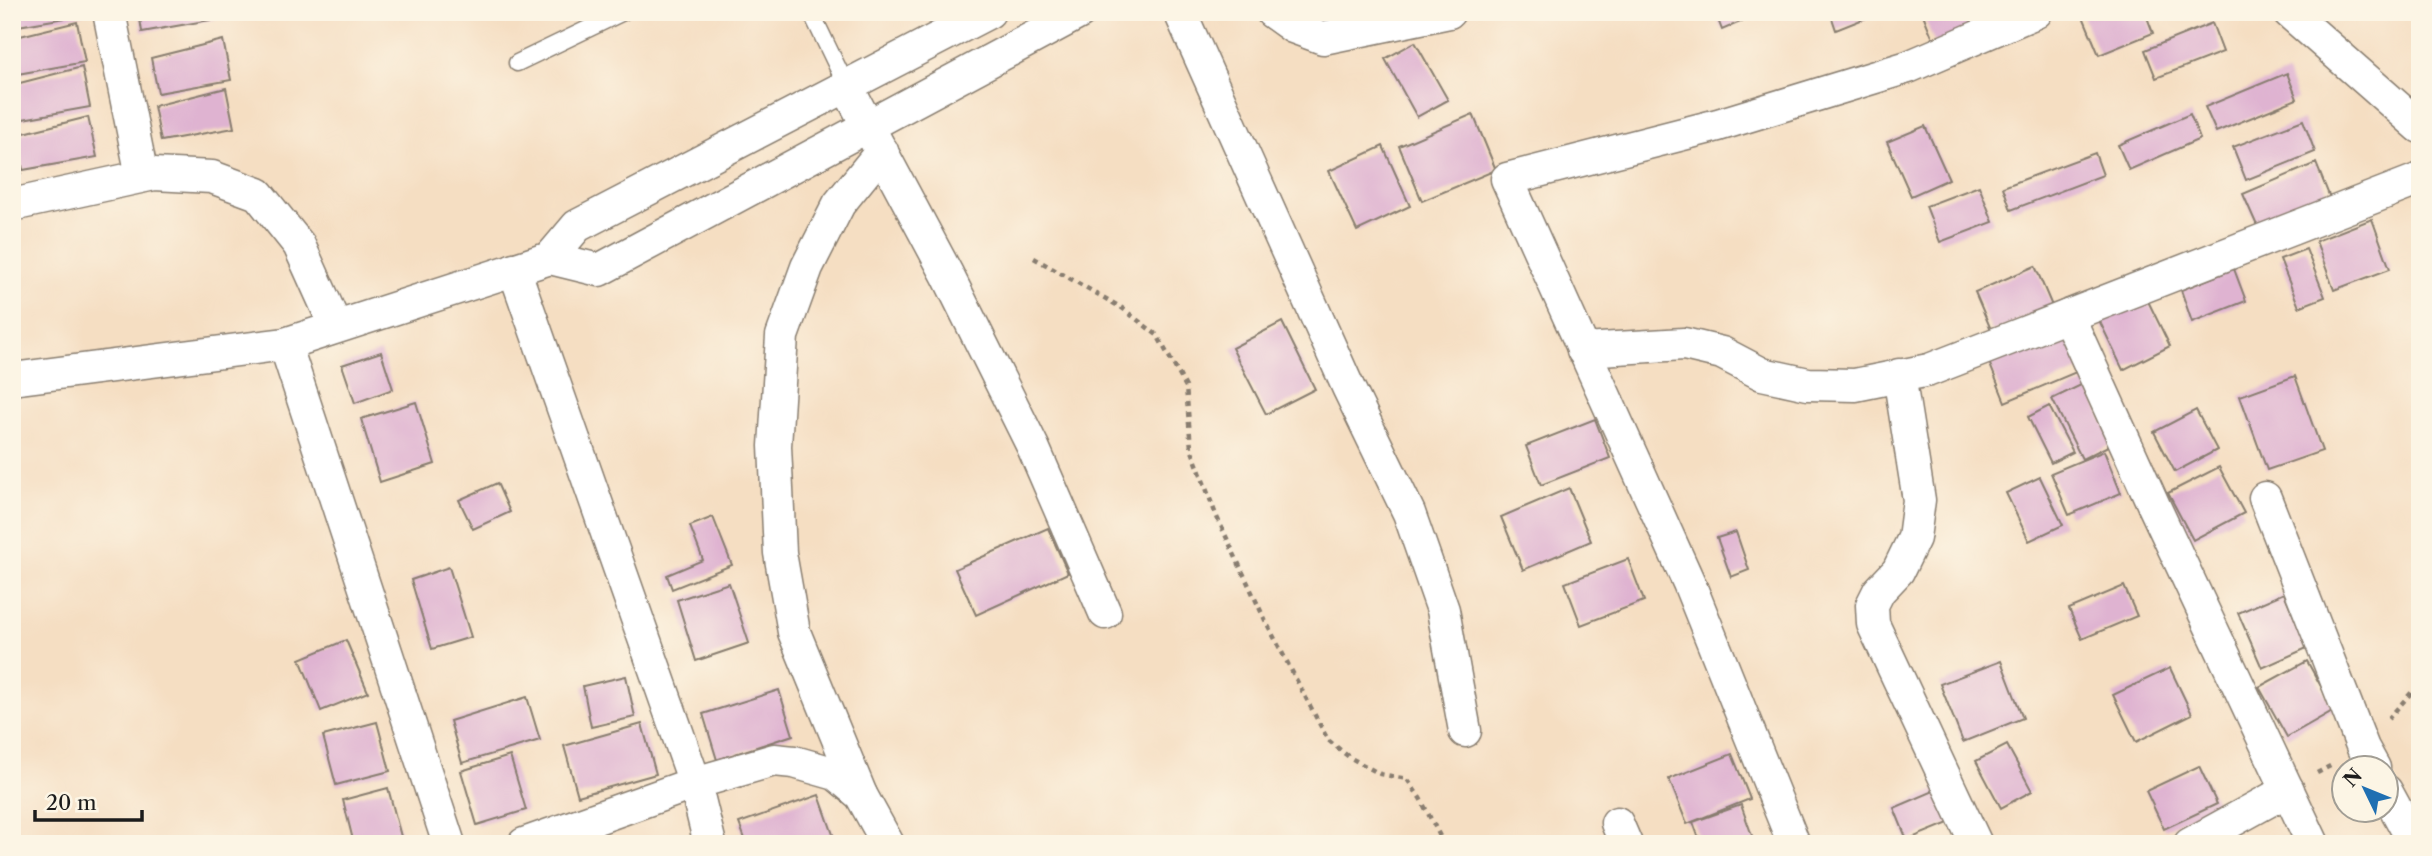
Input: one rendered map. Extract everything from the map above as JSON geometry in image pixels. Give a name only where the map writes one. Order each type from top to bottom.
[{"type":"street","points":[[109,12],[142,176]]},
{"type":"street","points":[[550,258],[577,226],[989,12]]},
{"type":"street","points":[[12,379],[285,344],[550,258],[598,270],[875,139],[1082,12]]},
{"type":"street","points":[[1272,12],[1293,27],[1323,38],[1449,12]]},
{"type":"street","points":[[1794,844],[1689,583],[1507,179],[1718,125],[1908,67],[2036,12]]},
{"type":"street","points":[[2289,12],[2420,127]]},
{"type":"street","points":[[1187,15],[1348,387],[1409,513],[1443,610],[1465,730]]},
{"type":"street","points":[[847,87],[947,274],[1033,447],[1105,613]]},
{"type":"street","points":[[875,139],[807,267],[782,336],[775,446],[780,553],[794,632],[862,794],[888,844]]},
{"type":"street","points":[[12,205],[154,174],[212,177],[258,194],[299,245],[335,327]]},
{"type":"street","points":[[1583,350],[1684,344],[1722,353],[1762,374],[1808,384],[1855,385],[1929,370],[2420,179]]},
{"type":"street","points":[[514,269],[695,783],[710,844]]},
{"type":"street","points":[[2068,316],[2313,844]]},
{"type":"street","points":[[285,344],[449,844]]},
{"type":"street","points":[[1899,375],[1919,500],[1914,538],[1898,571],[1879,591],[1871,605],[1873,624],[1976,844]]},
{"type":"street","points":[[2265,498],[2366,754]]},
{"type":"street","points":[[524,844],[695,783],[774,760],[794,762],[836,774],[862,794]]},
{"type":"street","points":[[2190,844],[2288,790]]},
{"type":"street","points":[[2400,817],[2415,844]]},
{"type":"lane","points":[[517,63],[623,12]]},
{"type":"lane","points":[[811,12],[847,87]]},
{"type":"path","points":[[1034,258],[1122,308],[1157,335],[1186,387],[1191,448],[1216,515],[1265,620],[1328,740],[1349,757],[1380,774],[1407,779],[1444,844]]},
{"type":"building","points":[[12,12],[83,12],[83,15],[12,27]]},
{"type":"building","points":[[139,12],[215,12],[216,19],[142,32]]},
{"type":"building","points":[[1715,12],[1763,12],[1722,30]]},
{"type":"building","points":[[1830,12],[1881,12],[1836,30]]},
{"type":"building","points":[[1922,12],[1968,12],[1976,32],[1937,49]]},
{"type":"building","points":[[2145,12],[2153,33],[2099,55],[2082,14]]},
{"type":"building","points":[[77,22],[85,62],[12,75],[12,38]]},
{"type":"building","points":[[2212,23],[2223,52],[2156,78],[2145,50]]},
{"type":"building","points":[[223,40],[231,80],[158,93],[151,58]]},
{"type":"building","points":[[1415,42],[1448,100],[1417,117],[1385,59]]},
{"type":"building","points":[[82,67],[90,107],[17,120],[12,85]]},
{"type":"building","points":[[2287,73],[2297,99],[2216,132],[2205,107]]},
{"type":"building","points":[[226,88],[234,128],[161,141],[154,106]]},
{"type":"building","points":[[1473,114],[1496,170],[1422,201],[1399,146]]},
{"type":"building","points":[[2190,114],[2200,139],[2129,170],[2118,145]]},
{"type":"building","points":[[88,117],[97,157],[23,170],[16,135]]},
{"type":"building","points":[[2303,120],[2315,152],[2246,180],[2233,147]]},
{"type":"building","points":[[1925,126],[1949,179],[1911,196],[1887,142]]},
{"type":"building","points":[[12,137],[21,173],[12,174]]},
{"type":"building","points":[[1383,146],[1410,206],[1357,231],[1329,171]]},
{"type":"building","points":[[2095,153],[2103,175],[2011,210],[2003,187]]},
{"type":"building","points":[[2316,163],[2330,198],[2258,228],[2243,194]]},
{"type":"building","points":[[1979,186],[1993,222],[1940,242],[1926,206]]},
{"type":"building","points":[[2372,219],[2390,269],[2334,290],[2316,241]]},
{"type":"building","points":[[2306,249],[2325,297],[2299,307],[2280,259]]},
{"type":"building","points":[[2035,266],[2052,306],[1992,332],[1975,292]]},
{"type":"building","points":[[2234,269],[2246,301],[2192,322],[2181,290]]},
{"type":"building","points":[[2146,297],[2170,346],[2123,370],[2099,320]]},
{"type":"building","points":[[1282,322],[1315,389],[1266,414],[1232,348]]},
{"type":"building","points":[[2065,330],[2081,370],[2005,402],[1989,362]]},
{"type":"building","points":[[381,352],[393,389],[355,403],[342,365]]},
{"type":"building","points":[[2295,376],[2322,451],[2267,470],[2240,396]]},
{"type":"building","points":[[2085,383],[2114,443],[2082,459],[2052,399]]},
{"type":"building","points":[[416,402],[435,464],[380,482],[361,419]]},
{"type":"building","points":[[2049,406],[2073,452],[2051,463],[2028,417]]},
{"type":"building","points":[[2196,410],[2217,450],[2175,472],[2154,432]]},
{"type":"building","points":[[1595,419],[1610,458],[1541,485],[1526,446]]},
{"type":"building","points":[[2104,451],[2121,493],[2069,515],[2051,473]]},
{"type":"building","points":[[2219,467],[2244,513],[2193,540],[2168,493]]},
{"type":"building","points":[[2040,477],[2063,525],[2029,541],[2006,493]]},
{"type":"building","points":[[497,483],[510,512],[473,529],[459,500]]},
{"type":"building","points":[[1569,488],[1591,541],[1523,570],[1501,517]]},
{"type":"building","points":[[713,517],[732,565],[672,589],[667,575],[703,560],[690,526]]},
{"type":"building","points":[[1048,528],[1068,573],[976,615],[955,569]]},
{"type":"building","points":[[1736,532],[1749,570],[1731,577],[1717,538]]},
{"type":"building","points":[[1628,559],[1644,601],[1581,625],[1565,583]]},
{"type":"building","points":[[449,567],[471,637],[432,649],[411,580]]},
{"type":"building","points":[[729,583],[749,643],[696,661],[677,600]]},
{"type":"building","points":[[2124,586],[2137,616],[2082,639],[2069,609]]},
{"type":"building","points":[[2284,593],[2307,648],[2262,668],[2238,613]]},
{"type":"building","points":[[346,640],[368,692],[321,711],[300,659]]},
{"type":"building","points":[[2001,661],[2023,718],[1963,742],[1940,684]]},
{"type":"building","points":[[2307,661],[2334,710],[2287,737],[2259,687]]},
{"type":"building","points":[[2170,668],[2192,714],[2136,742],[2113,695]]},
{"type":"building","points":[[626,676],[635,717],[591,727],[583,686]]},
{"type":"building","points":[[779,690],[793,735],[717,760],[703,714]]},
{"type":"building","points":[[527,697],[540,740],[462,763],[450,721]]},
{"type":"building","points":[[377,722],[390,771],[336,785],[323,736]]},
{"type":"building","points":[[642,724],[656,774],[578,796],[564,746]]},
{"type":"building","points":[[2007,745],[2032,791],[2001,808],[1976,761]]},
{"type":"building","points":[[1732,754],[1750,799],[1687,824],[1669,779]]},
{"type":"building","points":[[510,756],[526,810],[477,825],[461,771]]},
{"type":"building","points":[[2199,766],[2217,804],[2164,829],[2146,791]]},
{"type":"building","points":[[1943,787],[1956,820],[1907,840],[1894,808]]},
{"type":"building","points":[[388,788],[403,844],[354,844],[343,800]]},
{"type":"building","points":[[819,795],[836,843],[747,844],[739,823]]},
{"type":"building","points":[[1741,805],[1755,844],[1701,844],[1693,822]]}]
